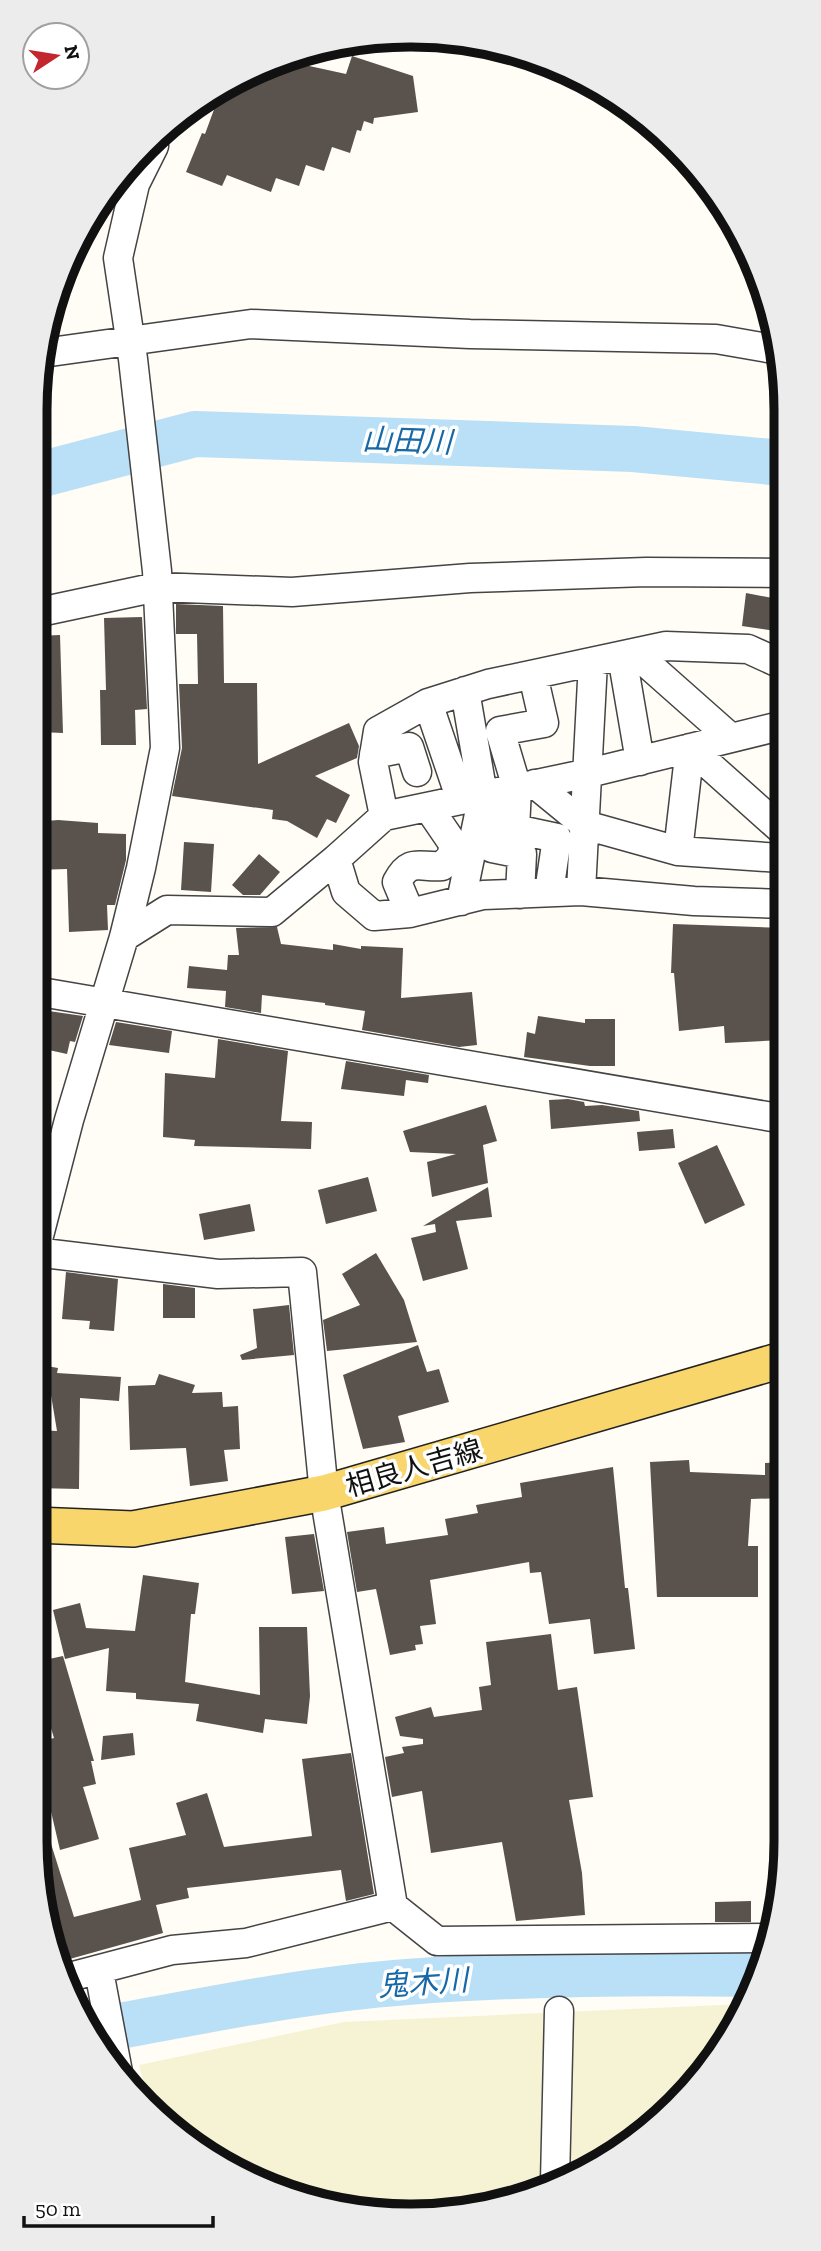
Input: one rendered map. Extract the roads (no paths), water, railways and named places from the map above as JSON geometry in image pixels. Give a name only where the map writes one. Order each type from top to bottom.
[{"type":"main road","name":"相良人吉線","points":[[47,1525],[133,1529],[324,1493],[774,1362]]},
{"type":"street","points":[[47,1208],[103,1002],[124,937],[165,748],[157,579],[118,258],[135,184],[146,162]]},
{"type":"street","points":[[52,353],[131,351],[251,324],[470,334],[716,338],[768,347]]},
{"type":"street","points":[[47,610],[157,579],[292,592],[497,577],[646,572],[774,573]]},
{"type":"street","points":[[384,816],[373,762],[378,731],[428,703],[465,691],[666,646],[748,649],[774,661]]},
{"type":"street","points":[[629,654],[731,738]]},
{"type":"street","points":[[629,654],[640,761]]},
{"type":"street","points":[[581,891],[593,662]]},
{"type":"street","points":[[520,894],[522,854],[492,848],[499,792],[500,731],[544,723],[533,675]]},
{"type":"street","points":[[465,691],[499,792],[515,829],[557,838],[549,892]]},
{"type":"street","points":[[428,703],[499,792],[584,825],[678,851],[774,844]]},
{"type":"street","points":[[124,937],[167,910],[272,912],[384,816],[589,773],[774,727]]},
{"type":"street","points":[[374,754],[409,747],[417,772]]},
{"type":"street","points":[[690,748],[774,835]]},
{"type":"street","points":[[678,851],[690,748]]},
{"type":"street","points":[[461,901],[499,792]]},
{"type":"street","points":[[410,913],[397,882],[402,872],[412,865],[442,866],[451,856],[454,845],[428,807]]},
{"type":"street","points":[[336,859],[346,892],[374,916],[410,913],[483,895],[549,892],[581,891],[694,901],[774,902]]},
{"type":"street","points":[[47,993],[774,1117]]},
{"type":"street","points":[[47,1253],[218,1274],[302,1272],[324,1493],[393,1906],[437,1941],[760,1938]]},
{"type":"street","points":[[74,1976],[172,1950],[246,1943],[393,1906]]},
{"type":"street","points":[[99,1970],[114,2051]]},
{"type":"street","points":[[555,2174],[559,2011]]},
{"type":"waterway","name":"山田川","points":[[47,473],[195,434],[633,449],[774,462]]},
{"type":"waterway","name":"鬼木川","points":[[101,2030],[288,1996],[407,1982],[582,1974],[748,1974]]}]
